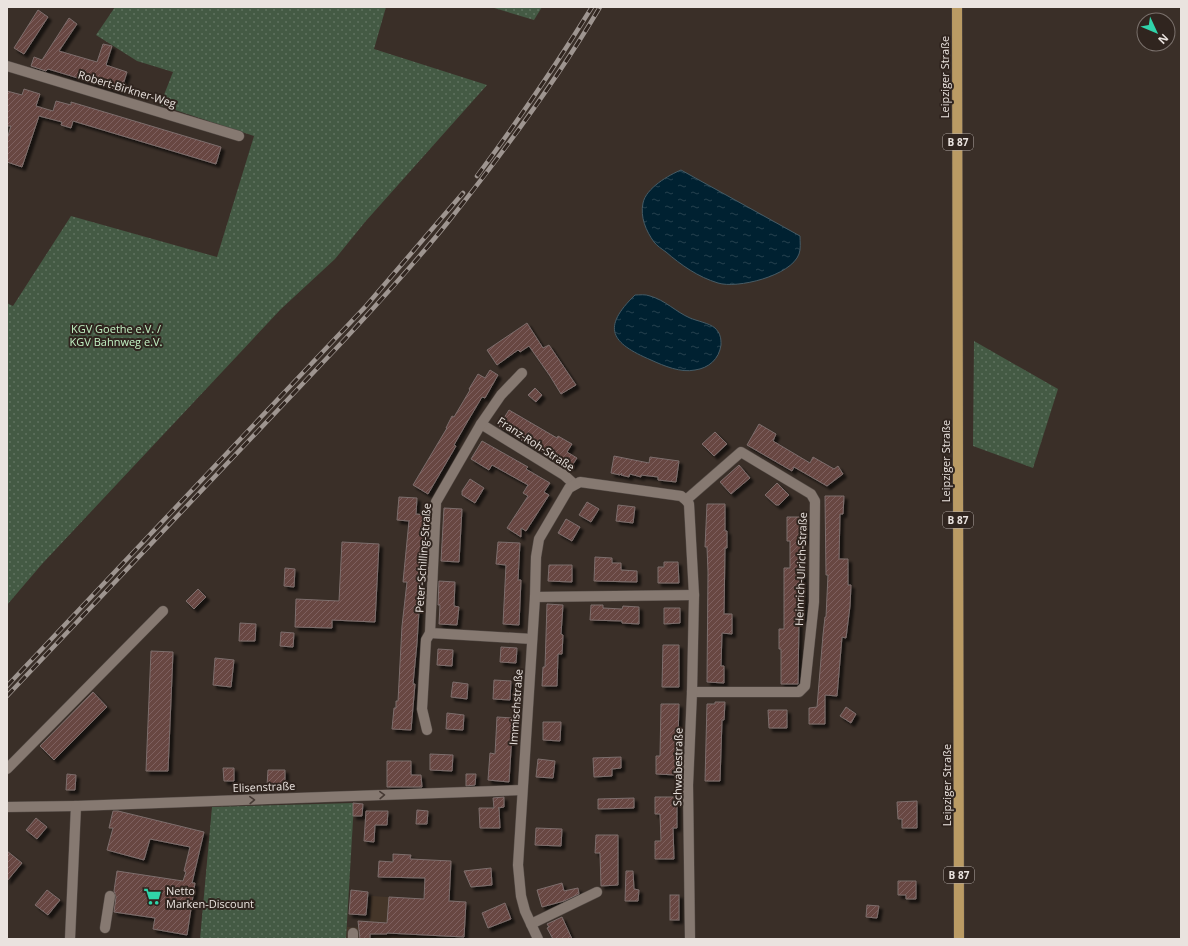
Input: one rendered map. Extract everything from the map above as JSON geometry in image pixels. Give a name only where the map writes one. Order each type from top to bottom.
[{"type":"main road","name":"Leipziger Straße","points":[[957,7],[959,939]]},
{"type":"street","name":"Robert-Birkner-Weg","points":[[7,66],[239,136]]},
{"type":"street","name":"Franz-Roh-Straße","points":[[522,373],[501,394],[482,424],[564,475],[574,484],[580,482],[681,496],[686,500]]},
{"type":"street","name":"Peter-Schilling-Straße","points":[[426,730],[422,709],[426,640],[430,633],[436,502],[482,424]]},
{"type":"street","name":"Heinrich-Ulrich-Straße","points":[[686,500],[741,452],[811,494],[815,501],[814,602],[805,686],[799,692],[692,692]]},
{"type":"street","name":"Immischstraße","points":[[538,939],[525,910],[521,896],[518,864],[535,597],[536,557],[539,539],[569,488],[574,484]]},
{"type":"street","name":"Schwabestraße","points":[[686,500],[689,504],[694,595],[688,785],[690,939]]},
{"type":"street","points":[[535,597],[694,595]]},
{"type":"street","points":[[7,769],[163,611]]},
{"type":"street","points":[[430,633],[532,639]]},
{"type":"street","name":"Elisenstraße","points":[[7,807],[76,806],[522,790]]},
{"type":"street","points":[[70,939],[76,806]]},
{"type":"street","points":[[532,924],[597,892]]},
{"type":"street","points":[[105,928],[110,896]]},
{"type":"shaded area","points":[[371,896],[466,902],[464,939],[346,939],[347,927],[370,928]]},
{"type":"green space","name":"KGV Goethe e.V. / KGV Bahnweg e.V.","points":[[115,7],[386,7],[374,49],[487,85],[365,222],[335,259],[281,309],[42,564],[7,605],[7,303],[13,306],[71,216],[217,257],[254,136],[160,105],[173,72],[137,61],[96,35]]},
{"type":"green space","points":[[491,7],[542,7],[534,20]]},
{"type":"green space","points":[[974,341],[1058,389],[1033,468],[973,446]]},
{"type":"green space","points":[[354,803],[346,939],[200,939],[212,807]]},
{"type":"water","points":[[681,170],[800,236],[800,252],[794,262],[786,269],[763,279],[738,284],[718,283],[697,274],[684,266],[658,246],[651,238],[644,224],[642,213],[643,203],[645,197],[653,187],[670,175]]},
{"type":"water","points":[[635,295],[646,295],[655,298],[693,319],[715,328],[720,334],[721,338],[720,350],[716,359],[709,365],[700,369],[684,371],[661,365],[637,354],[619,341],[615,334],[615,326],[618,317],[624,307]]},
{"type":"building","points":[[38,10],[48,17],[24,54],[14,48]]},
{"type":"building","points":[[69,18],[77,24],[59,51],[97,62],[103,44],[112,46],[106,65],[127,72],[121,91],[48,69],[46,71],[31,66],[34,57],[42,60]]},
{"type":"building","points":[[24,89],[40,94],[36,106],[53,111],[56,101],[71,105],[71,102],[221,147],[216,164],[73,121],[71,128],[61,125],[62,122],[39,116],[22,167],[7,162],[7,139],[11,126],[7,126],[7,91],[22,95]]},
{"type":"building","points":[[527,323],[543,348],[549,345],[576,385],[561,394],[529,346],[520,352],[518,350],[497,365],[487,350]]},
{"type":"building","points":[[490,370],[498,375],[485,398],[482,397],[466,424],[454,445],[456,446],[428,494],[413,485],[447,428],[452,416],[454,417],[478,374],[485,378]]},
{"type":"building","points":[[535,388],[542,395],[536,402],[528,395]]},
{"type":"building","points":[[509,410],[557,438],[558,436],[572,444],[567,452],[577,458],[571,467],[499,426]]},
{"type":"building","points":[[759,424],[776,434],[773,441],[810,463],[813,457],[834,469],[838,466],[843,474],[827,486],[794,467],[792,471],[747,445]]},
{"type":"building","points":[[715,432],[727,444],[714,456],[702,444]]},
{"type":"building","points":[[482,441],[528,467],[526,469],[550,483],[544,492],[549,495],[526,531],[521,528],[521,537],[507,528],[528,496],[523,493],[528,485],[492,465],[489,470],[471,459]]},
{"type":"building","points":[[614,456],[649,463],[650,457],[679,461],[676,482],[658,480],[658,477],[641,475],[641,477],[630,474],[629,477],[621,475],[622,473],[620,475],[611,473]]},
{"type":"building","points":[[739,465],[750,478],[731,494],[720,482]]},
{"type":"building","points":[[470,479],[484,488],[475,503],[462,495],[462,491]]},
{"type":"building","points":[[777,483],[789,495],[779,505],[776,505],[765,495]]},
{"type":"building","points":[[825,496],[844,496],[843,514],[840,514],[839,559],[848,559],[848,585],[851,585],[850,606],[846,638],[842,637],[837,696],[825,695],[825,724],[809,724],[809,708],[817,707],[826,617],[828,575],[826,575]]},
{"type":"building","points":[[399,497],[417,498],[416,514],[425,515],[411,730],[392,729],[394,708],[396,708],[396,701],[398,701],[402,626],[407,582],[403,582],[409,521],[397,520]]},
{"type":"building","points":[[587,502],[599,509],[591,522],[579,515]]},
{"type":"building","points":[[707,504],[725,504],[725,531],[727,531],[727,548],[725,548],[724,614],[732,614],[732,634],[722,633],[721,666],[724,666],[724,683],[707,682],[708,572],[707,547],[705,547]]},
{"type":"building","points":[[618,505],[635,507],[633,523],[616,521]]},
{"type":"building","points":[[444,508],[462,509],[459,562],[441,561]]},
{"type":"building","points":[[787,517],[806,517],[805,541],[802,541],[804,619],[799,619],[798,684],[781,684],[781,649],[779,649],[779,629],[784,629],[784,568],[790,568],[790,541],[787,541]]},
{"type":"building","points":[[566,519],[580,527],[572,541],[558,533]]},
{"type":"building","points":[[342,542],[379,544],[375,622],[332,620],[332,628],[295,627],[296,599],[339,601]]},
{"type":"building","points":[[498,542],[520,543],[518,580],[521,580],[519,625],[503,624],[506,565],[496,564]]},
{"type":"building","points":[[595,557],[612,558],[612,563],[621,563],[621,570],[637,571],[637,582],[594,581]]},
{"type":"building","points":[[664,562],[678,562],[679,583],[658,583],[658,567],[664,567]]},
{"type":"building","points":[[549,565],[572,565],[572,582],[548,581]]},
{"type":"building","points":[[285,568],[295,569],[294,587],[284,586]]},
{"type":"building","points":[[439,581],[455,582],[454,606],[459,607],[457,625],[439,624]]},
{"type":"building","points":[[198,589],[206,597],[194,609],[186,601]]},
{"type":"building","points":[[547,604],[563,605],[561,634],[563,635],[562,654],[558,654],[557,686],[542,686],[543,667],[545,667]]},
{"type":"building","points":[[591,605],[603,605],[603,608],[622,609],[623,606],[639,607],[639,624],[622,623],[622,621],[590,620]]},
{"type":"building","points":[[664,608],[680,608],[680,623],[664,624]]},
{"type":"building","points":[[240,623],[256,624],[255,641],[239,641]]},
{"type":"building","points":[[281,632],[294,633],[293,647],[280,646]]},
{"type":"building","points":[[663,645],[679,645],[679,687],[662,687]]},
{"type":"building","points":[[501,647],[517,648],[516,663],[500,662]]},
{"type":"building","points":[[438,649],[453,650],[452,666],[437,665]]},
{"type":"building","points":[[151,651],[173,652],[168,771],[146,771]]},
{"type":"building","points":[[215,658],[234,660],[231,687],[213,685]]},
{"type":"building","points":[[494,680],[511,681],[510,700],[493,699]]},
{"type":"building","points":[[453,682],[468,684],[467,699],[451,697]]},
{"type":"building","points":[[93,692],[107,707],[54,760],[40,746]]},
{"type":"building","points":[[715,702],[725,702],[724,720],[722,720],[720,781],[705,781],[707,704],[715,704]]},
{"type":"building","points":[[661,704],[679,704],[677,775],[656,774],[656,756],[660,756]]},
{"type":"building","points":[[846,707],[856,714],[851,723],[840,716]]},
{"type":"building","points":[[768,710],[787,710],[787,728],[769,728]]},
{"type":"building","points":[[447,713],[464,715],[463,730],[446,729]]},
{"type":"building","points":[[497,717],[513,718],[509,782],[488,780],[490,753],[495,754]]},
{"type":"building","points":[[543,722],[561,722],[560,741],[543,740]]},
{"type":"building","points":[[430,754],[453,755],[452,771],[430,770]]},
{"type":"building","points":[[621,757],[621,768],[612,769],[612,776],[594,777],[593,758]]},
{"type":"building","points":[[538,759],[555,761],[553,778],[536,777]]},
{"type":"building","points":[[387,761],[411,761],[411,775],[421,775],[422,787],[387,787]]},
{"type":"building","points":[[223,768],[234,768],[234,781],[224,781]]},
{"type":"building","points":[[268,770],[285,770],[285,787],[267,786]]},
{"type":"building","points":[[67,774],[76,775],[75,790],[66,790]]},
{"type":"building","points":[[466,774],[476,774],[475,785],[466,786]]},
{"type":"building","points":[[504,797],[504,807],[498,808],[500,828],[480,828],[479,808],[494,808],[493,798]]},
{"type":"building","points":[[655,797],[677,797],[677,828],[673,828],[674,859],[655,859],[655,841],[661,841],[660,814],[655,814]]},
{"type":"building","points":[[634,798],[634,808],[598,809],[598,799]]},
{"type":"building","points":[[917,801],[917,828],[902,828],[902,819],[898,819],[897,802]]},
{"type":"building","points":[[353,803],[363,804],[362,816],[353,816]]},
{"type":"building","points":[[417,810],[428,811],[427,824],[416,824]]},
{"type":"building","points":[[113,811],[204,832],[192,883],[195,883],[187,935],[153,929],[155,918],[114,912],[116,897],[114,891],[117,871],[183,881],[190,847],[150,839],[144,860],[107,850],[113,828],[109,828]]},
{"type":"building","points":[[366,811],[388,811],[387,825],[375,825],[374,842],[364,841]]},
{"type":"building","points":[[36,818],[47,827],[37,839],[26,830]]},
{"type":"building","points":[[536,828],[562,829],[561,846],[535,845]]},
{"type":"building","points":[[596,835],[618,835],[618,885],[601,886],[600,853],[595,853]]},
{"type":"building","points":[[7,851],[22,863],[7,881]]},
{"type":"building","points":[[393,854],[411,855],[410,859],[451,861],[449,901],[466,902],[464,937],[387,933],[370,934],[370,939],[360,939],[358,921],[387,923],[389,897],[424,899],[425,878],[378,877],[379,861],[393,862]]},
{"type":"building","points":[[491,868],[492,885],[471,887],[464,871]]},
{"type":"building","points":[[626,871],[633,871],[634,889],[639,890],[638,901],[625,901]]},
{"type":"building","points":[[898,881],[916,881],[916,899],[906,899],[906,895],[898,895]]},
{"type":"building","points":[[562,883],[564,891],[578,888],[579,894],[564,901],[542,907],[537,890]]},
{"type":"building","points":[[47,890],[60,900],[48,915],[35,905]]},
{"type":"building","points":[[351,890],[368,892],[366,915],[349,914]]},
{"type":"building","points":[[670,895],[679,895],[679,920],[670,920]]},
{"type":"building","points":[[505,903],[511,919],[488,928],[482,913]]},
{"type":"building","points":[[867,905],[879,906],[877,918],[866,917]]},
{"type":"building","points":[[562,917],[572,939],[553,939],[547,928],[549,927],[547,924]]},
{"type":"railway","points":[[477,176],[536,93],[592,7]]},
{"type":"railway","points":[[7,696],[346,338],[423,252],[448,222],[528,117],[565,63],[600,7]]},
{"type":"railway","points":[[7,686],[366,306],[463,193]]},
{"type":"place","name":"Netto Marken-Discount","points":[[153,897]]}]
